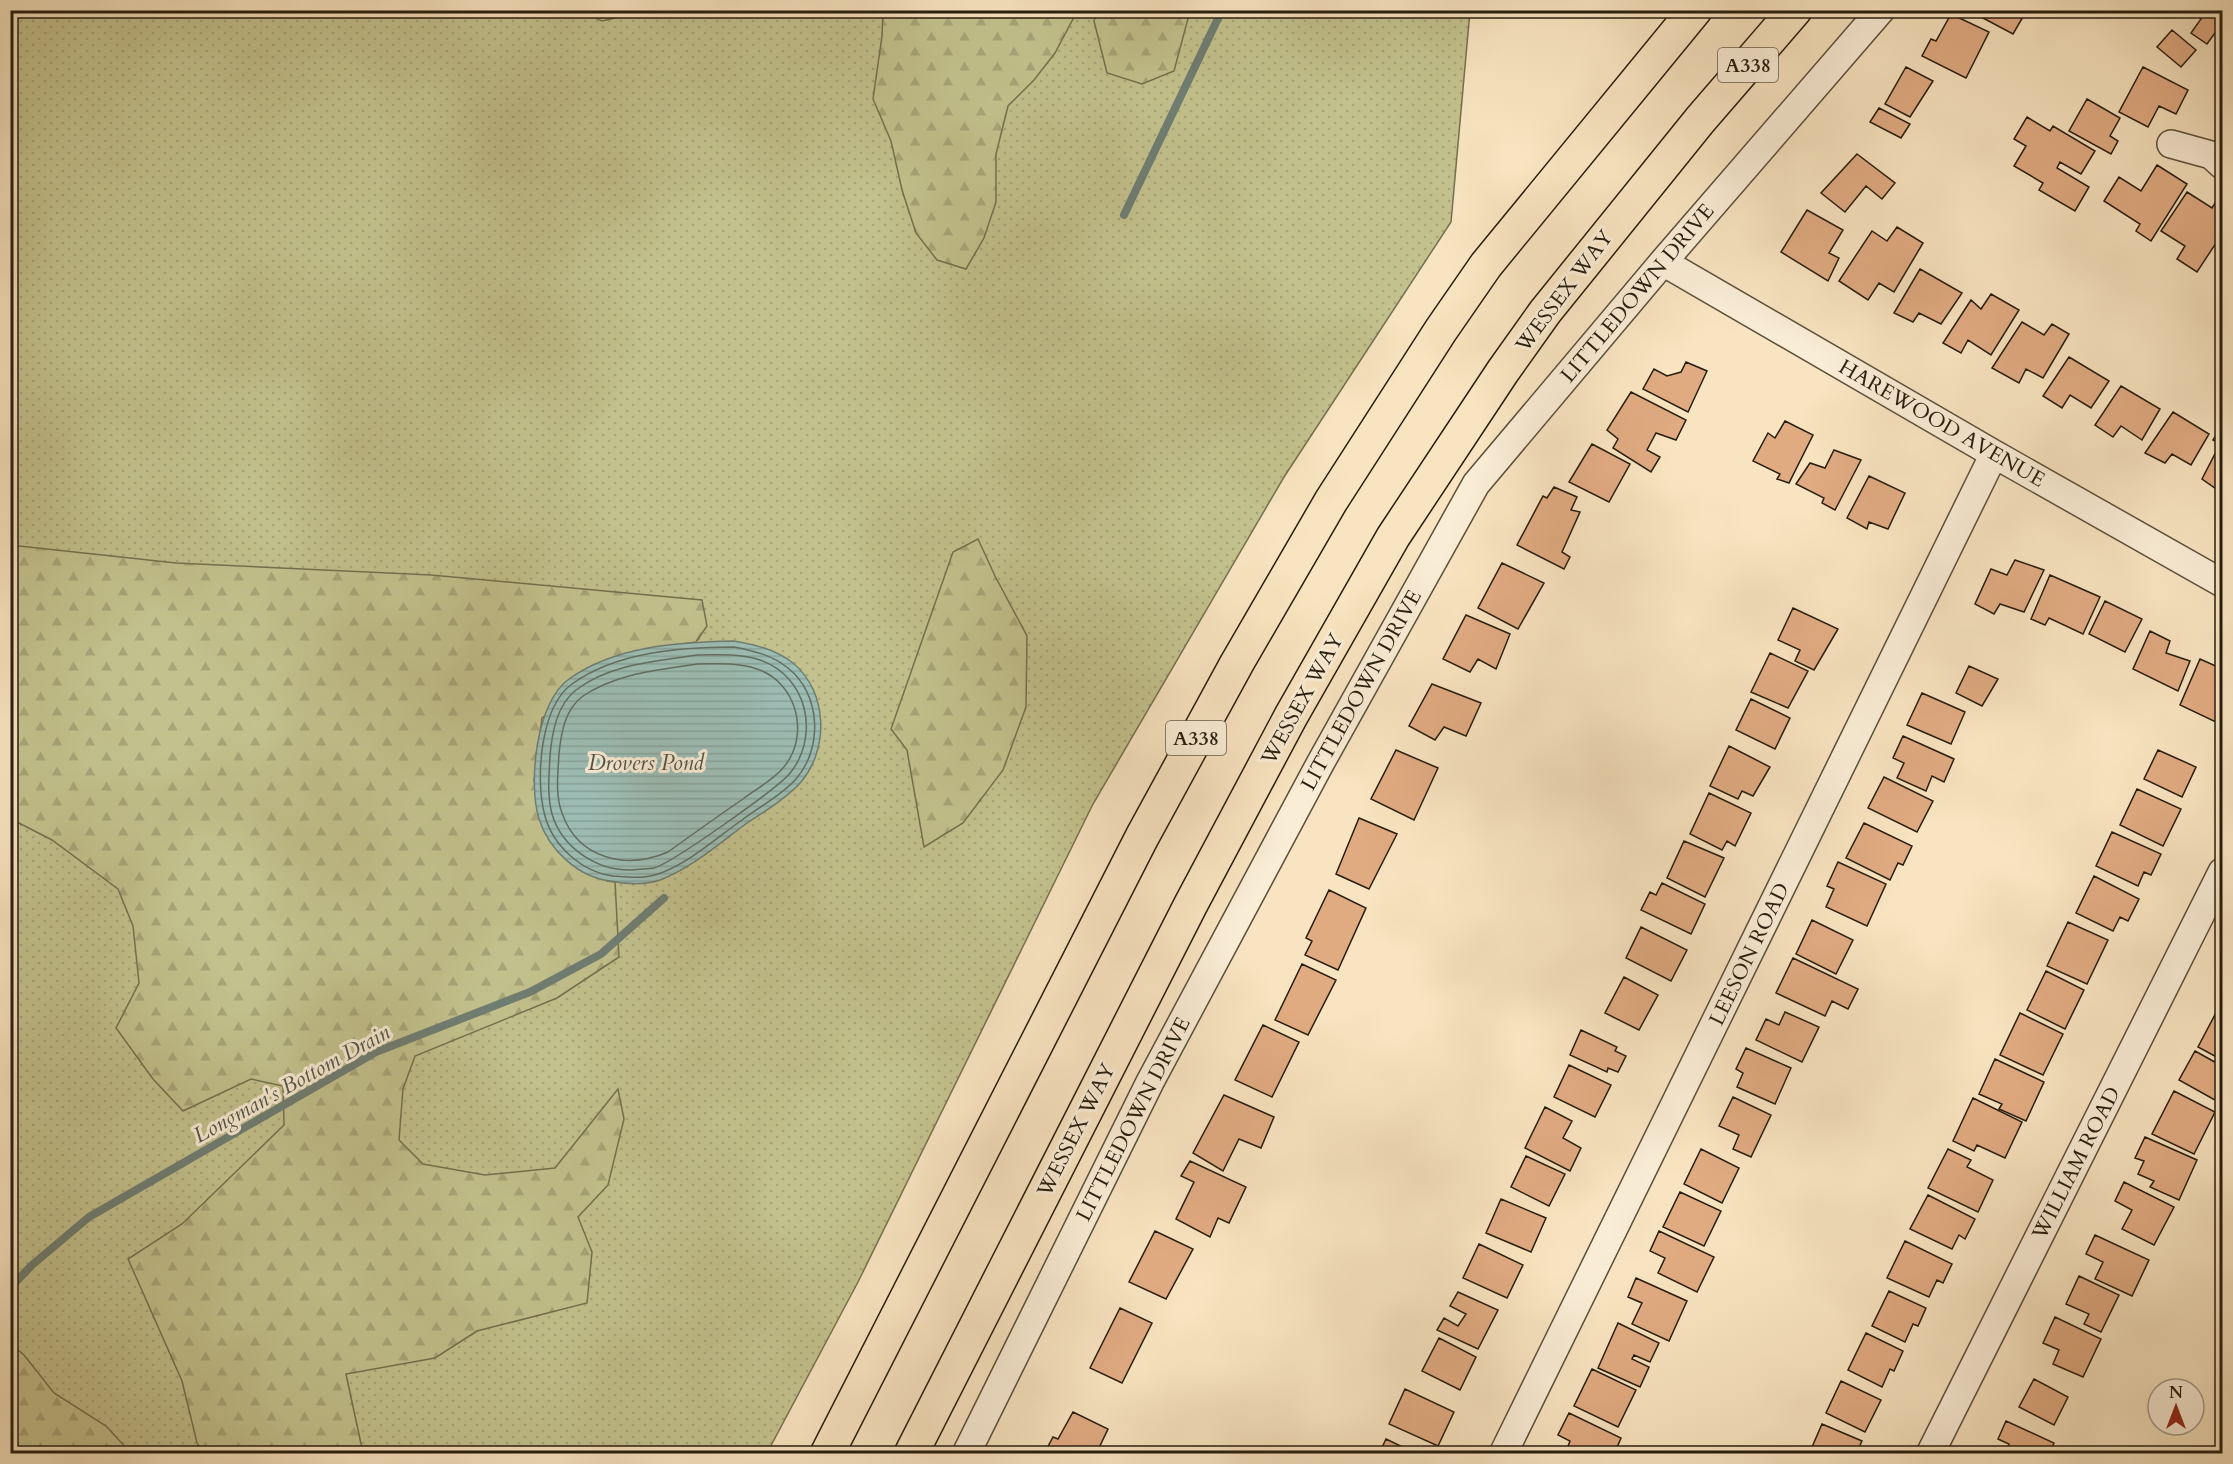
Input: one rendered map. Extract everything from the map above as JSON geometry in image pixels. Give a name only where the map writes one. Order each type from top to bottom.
[{"type":"highway","name":"A338","points":[[827,1454],[1142,837],[1237,663],[1330,501],[1486,265],[1695,10]]},
{"type":"highway","name":"WESSEX WAY","points":[[911,1454],[1191,904],[1291,716],[1393,537],[1545,312],[1686,137],[1795,10]]},
{"type":"street","name":"LITTLEDOWN DRIVE","points":[[966,1454],[1150,1082],[1322,762],[1476,484],[1663,262],[1881,10]]},
{"type":"street","points":[[2171,144],[2219,153]]},
{"type":"street","name":"HAREWOOD AVENUE","points":[[1663,262],[2223,584]]},
{"type":"street","name":"LEESON ROAD","points":[[1503,1454],[1994,454]]},
{"type":"street","name":"WILLIAM ROAD","points":[[1930,1454],[2223,872]]},
{"type":"green space","points":[[10,11],[1470,11],[1451,222],[1284,477],[1093,804],[858,1282],[767,1453],[11,1453]]},
{"type":"green space","points":[[581,11],[646,11],[602,21]]},
{"type":"green space","points":[[883,11],[1075,11],[1055,53],[1034,80],[1008,106],[996,154],[996,202],[984,238],[966,269],[937,260],[916,233],[902,190],[891,141],[873,99],[882,36]]},
{"type":"green space","points":[[1097,11],[1190,11],[1174,71],[1142,84],[1107,73],[1094,21]]},
{"type":"green space","points":[[978,539],[1027,636],[1026,707],[1003,770],[963,823],[924,847],[907,750],[891,729],[953,552]]},
{"type":"green space","points":[[10,545],[176,563],[431,575],[702,600],[707,626],[696,642],[631,652],[542,718],[534,781],[607,881],[615,882],[619,957],[557,998],[415,1056],[403,1089],[399,1140],[423,1164],[485,1175],[555,1168],[618,1089],[624,1119],[608,1185],[578,1217],[592,1252],[587,1303],[477,1331],[435,1358],[346,1374],[363,1453],[204,1453],[197,1443],[182,1381],[128,1259],[182,1224],[284,1125],[283,1086],[251,1079],[183,1111],[153,1079],[116,1028],[139,983],[133,926],[118,889],[52,840],[11,819]]},
{"type":"green space","points":[[11,1344],[24,1355],[54,1393],[106,1426],[131,1453],[11,1453]]},
{"type":"water","name":"Drovers Pond","points":[[734,641],[765,648],[786,658],[805,675],[813,689],[821,721],[820,737],[810,769],[801,782],[783,799],[705,854],[683,869],[660,880],[642,883],[616,882],[598,878],[576,868],[557,851],[544,830],[539,819],[534,785],[542,724],[558,690],[569,679],[587,668],[627,653],[670,645]]},
{"type":"building","points":[[1968,10],[2027,10],[2013,34]]},
{"type":"building","points":[[2197,10],[2222,10],[2222,34],[2217,30],[2207,44],[2191,33],[2201,19],[2194,14]]},
{"type":"building","points":[[1951,14],[1989,32],[1966,78],[1922,56],[1931,39],[1936,41]]},
{"type":"building","points":[[2172,30],[2196,50],[2181,67],[2157,47]]},
{"type":"building","points":[[1906,67],[1933,81],[1910,117],[1885,104]]},
{"type":"building","points":[[2143,67],[2188,90],[2176,114],[2159,106],[2148,127],[2119,112]]},
{"type":"building","points":[[2087,99],[2120,118],[2110,136],[2118,141],[2111,154],[2069,131]]},
{"type":"building","points":[[1879,108],[1910,124],[1901,138],[1870,122]]},
{"type":"building","points":[[2027,117],[2050,131],[2053,126],[2095,151],[2081,174],[2060,162],[2057,168],[2089,187],[2075,211],[2039,190],[2043,183],[2014,166],[2026,146],[2014,139]]},
{"type":"building","points":[[1857,154],[1895,183],[1882,199],[1866,186],[1845,212],[1821,193]]},
{"type":"building","points":[[2157,165],[2187,184],[2151,241],[2136,231],[2140,224],[2104,201],[2119,177],[2141,191]]},
{"type":"building","points":[[2187,192],[2212,208],[2222,195],[2222,248],[2216,243],[2197,272],[2177,259],[2185,246],[2161,231]]},
{"type":"building","points":[[1807,210],[1843,230],[1829,253],[1839,258],[1828,281],[1781,252]]},
{"type":"building","points":[[1897,227],[1923,243],[1894,292],[1879,283],[1868,300],[1839,281],[1872,231],[1887,241]]},
{"type":"building","points":[[1920,269],[1962,293],[1941,324],[1919,313],[1913,322],[1894,313]]},
{"type":"building","points":[[1991,294],[2019,310],[1991,355],[1968,340],[1961,353],[1943,343],[1971,300],[1981,309]]},
{"type":"building","points":[[2022,322],[2044,335],[2052,324],[2069,334],[2043,378],[2026,369],[2019,383],[1992,368]]},
{"type":"building","points":[[2069,357],[2109,381],[2091,408],[2070,395],[2062,408],[2043,396]]},
{"type":"building","points":[[1686,362],[1707,371],[1688,412],[1643,389],[1654,369],[1667,376],[1681,372]]},
{"type":"building","points":[[2121,386],[2160,409],[2142,440],[2121,426],[2113,437],[2095,425]]},
{"type":"building","points":[[1631,392],[1686,420],[1676,440],[1656,433],[1647,450],[1660,457],[1651,472],[1613,448],[1618,439],[1607,430]]},
{"type":"building","points":[[2173,412],[2209,434],[2191,465],[2172,454],[2165,463],[2145,453]]},
{"type":"building","points":[[1785,421],[1813,435],[1789,483],[1777,479],[1780,474],[1753,461],[1768,433],[1775,438]]},
{"type":"building","points":[[2221,427],[2222,493],[2202,479],[2220,444],[2213,440]]},
{"type":"building","points":[[1592,444],[1630,464],[1609,502],[1569,482]]},
{"type":"building","points":[[1834,450],[1861,460],[1835,510],[1822,503],[1824,498],[1796,484],[1810,463],[1825,468]]},
{"type":"building","points":[[1869,476],[1905,493],[1888,529],[1869,522],[1867,529],[1847,518]]},
{"type":"building","points":[[1554,487],[1577,497],[1571,510],[1580,512],[1562,552],[1570,557],[1564,569],[1517,545],[1543,496],[1547,498]]},
{"type":"building","points":[[2015,560],[2044,570],[2024,612],[2000,604],[1994,614],[1975,604],[1991,569],[2007,575]]},
{"type":"building","points":[[1502,563],[1544,583],[1518,629],[1478,608]]},
{"type":"building","points":[[2050,575],[2100,597],[2083,634],[2049,618],[2045,625],[2031,619]]},
{"type":"building","points":[[2105,601],[2142,619],[2125,652],[2089,634]]},
{"type":"building","points":[[1793,608],[1838,629],[1814,670],[1795,661],[1800,650],[1778,640]]},
{"type":"building","points":[[1466,615],[1510,634],[1496,669],[1478,659],[1470,672],[1443,659]]},
{"type":"building","points":[[2150,631],[2170,641],[2166,653],[2190,661],[2178,691],[2133,669]]},
{"type":"building","points":[[1770,653],[1808,671],[1788,708],[1751,692]]},
{"type":"building","points":[[2200,659],[2220,668],[2222,663],[2222,718],[2220,724],[2180,705]]},
{"type":"building","points":[[1969,666],[1998,679],[1982,706],[1956,693]]},
{"type":"building","points":[[1432,684],[1481,703],[1466,736],[1444,727],[1435,740],[1409,726]]},
{"type":"building","points":[[1922,693],[1965,712],[1951,744],[1907,725]]},
{"type":"building","points":[[1751,699],[1790,718],[1775,749],[1736,730]]},
{"type":"building","points":[[1903,736],[1954,759],[1944,782],[1932,776],[1926,791],[1897,778],[1904,763],[1893,758]]},
{"type":"building","points":[[1729,746],[1770,767],[1753,796],[1742,791],[1738,799],[1710,786]]},
{"type":"building","points":[[1396,750],[1438,768],[1414,820],[1371,799]]},
{"type":"building","points":[[2158,750],[2196,767],[2182,797],[2144,779]]},
{"type":"building","points":[[1884,777],[1933,801],[1917,832],[1868,808]]},
{"type":"building","points":[[2137,789],[2181,809],[2163,846],[2120,825]]},
{"type":"building","points":[[1709,793],[1751,813],[1735,846],[1727,841],[1722,850],[1690,834]]},
{"type":"building","points":[[1359,818],[1397,834],[1369,889],[1336,874]]},
{"type":"building","points":[[1864,823],[1912,846],[1903,865],[1898,863],[1890,880],[1846,858]]},
{"type":"building","points":[[2112,832],[2161,854],[2151,875],[2144,872],[2138,886],[2096,866]]},
{"type":"building","points":[[1684,841],[1724,858],[1705,897],[1667,878]]},
{"type":"building","points":[[1838,862],[1886,884],[1867,926],[1826,907],[1834,889],[1827,886]]},
{"type":"building","points":[[2094,876],[2139,899],[2128,921],[2120,917],[2113,931],[2076,913]]},
{"type":"building","points":[[1662,883],[1705,904],[1691,934],[1641,910],[1650,892],[1656,895]]},
{"type":"building","points":[[1329,890],[1366,908],[1338,970],[1305,955],[1312,941],[1306,938]]},
{"type":"building","points":[[1812,920],[1853,940],[1836,974],[1796,954]]},
{"type":"building","points":[[2068,922],[2108,940],[2087,984],[2047,966]]},
{"type":"building","points":[[1641,927],[1687,950],[1671,981],[1626,958]]},
{"type":"building","points":[[1793,958],[1858,989],[1848,1009],[1832,1001],[1825,1016],[1776,993]]},
{"type":"building","points":[[1302,964],[1336,980],[1308,1035],[1275,1020]]},
{"type":"building","points":[[2046,971],[2084,990],[2065,1029],[2027,1010]]},
{"type":"building","points":[[1624,977],[1658,995],[1639,1030],[1605,1013]]},
{"type":"building","points":[[2219,1007],[2222,1009],[2222,1060],[2198,1047]]},
{"type":"building","points":[[1785,1012],[1819,1027],[1802,1062],[1756,1040],[1766,1019],[1779,1025]]},
{"type":"building","points":[[2020,1013],[2063,1034],[2043,1075],[2000,1055]]},
{"type":"building","points":[[1263,1025],[1299,1042],[1272,1097],[1235,1080]]},
{"type":"building","points":[[1581,1030],[1617,1047],[1615,1051],[1626,1056],[1618,1072],[1608,1068],[1607,1072],[1570,1055]]},
{"type":"building","points":[[1746,1048],[1791,1068],[1775,1104],[1737,1087],[1743,1073],[1736,1069]]},
{"type":"building","points":[[2195,1051],[2222,1066],[2222,1104],[2179,1080]]},
{"type":"building","points":[[1995,1059],[2044,1082],[2026,1121],[1999,1109],[2002,1104],[1979,1094]]},
{"type":"building","points":[[1569,1065],[1611,1085],[1595,1117],[1554,1097]]},
{"type":"building","points":[[2174,1091],[2215,1112],[2194,1154],[2152,1134]]},
{"type":"building","points":[[1224,1095],[1274,1117],[1261,1148],[1239,1139],[1223,1171],[1193,1153]]},
{"type":"building","points":[[1733,1097],[1771,1115],[1751,1157],[1733,1149],[1739,1135],[1719,1126]]},
{"type":"building","points":[[1973,1098],[2022,1122],[2005,1158],[1977,1145],[1974,1151],[1953,1141]]},
{"type":"building","points":[[1545,1107],[1572,1121],[1563,1138],[1581,1148],[1570,1171],[1525,1148]]},
{"type":"building","points":[[2145,1137],[2197,1160],[2179,1200],[2150,1187],[2154,1181],[2138,1174],[2144,1161],[2135,1158]]},
{"type":"building","points":[[1701,1149],[1739,1168],[1722,1203],[1684,1184]]},
{"type":"building","points":[[1948,1149],[1971,1160],[1967,1167],[1993,1180],[1978,1212],[1928,1188]]},
{"type":"building","points":[[1526,1156],[1565,1174],[1549,1206],[1511,1187]]},
{"type":"building","points":[[1190,1161],[1246,1187],[1229,1223],[1218,1218],[1210,1237],[1176,1219],[1194,1182],[1181,1176]]},
{"type":"building","points":[[2124,1182],[2174,1207],[2154,1245],[2122,1229],[2132,1210],[2115,1201]]},
{"type":"building","points":[[1680,1192],[1721,1211],[1704,1246],[1663,1227]]},
{"type":"building","points":[[1928,1195],[1975,1219],[1965,1239],[1959,1235],[1952,1249],[1910,1229]]},
{"type":"building","points":[[1501,1199],[1546,1218],[1531,1252],[1486,1233]]},
{"type":"building","points":[[1155,1231],[1193,1249],[1166,1299],[1129,1282]]},
{"type":"building","points":[[1659,1231],[1714,1257],[1697,1292],[1658,1273],[1665,1258],[1650,1251]]},
{"type":"building","points":[[2095,1235],[2149,1260],[2132,1296],[2095,1279],[2103,1262],[2086,1254]]},
{"type":"building","points":[[1905,1241],[1952,1264],[1943,1283],[1937,1280],[1929,1297],[1887,1278]]},
{"type":"building","points":[[1479,1244],[1523,1265],[1507,1298],[1463,1278]]},
{"type":"building","points":[[2079,1276],[2119,1295],[2101,1332],[2084,1324],[2089,1314],[2066,1304]]},
{"type":"building","points":[[1636,1278],[1687,1301],[1669,1341],[1632,1324],[1642,1303],[1628,1297]]},
{"type":"building","points":[[1889,1291],[1926,1308],[1918,1326],[1913,1324],[1905,1342],[1872,1326]]},
{"type":"building","points":[[1458,1292],[1498,1310],[1478,1349],[1437,1330],[1444,1318],[1458,1326],[1466,1314],[1450,1306]]},
{"type":"building","points":[[1120,1308],[1152,1323],[1122,1383],[1090,1368]]},
{"type":"building","points":[[2055,1317],[2101,1339],[2083,1377],[2053,1364],[2059,1350],[2043,1343]]},
{"type":"building","points":[[1618,1323],[1659,1343],[1650,1362],[1634,1355],[1632,1359],[1649,1367],[1640,1387],[1598,1368]]},
{"type":"building","points":[[1866,1333],[1903,1351],[1894,1371],[1890,1369],[1882,1387],[1848,1370]]},
{"type":"building","points":[[1439,1338],[1476,1357],[1460,1390],[1422,1371]]},
{"type":"building","points":[[1592,1369],[1636,1390],[1618,1427],[1574,1406]]},
{"type":"building","points":[[2034,1379],[2068,1397],[2054,1425],[2019,1407]]},
{"type":"building","points":[[1841,1381],[1881,1400],[1865,1432],[1826,1413]]},
{"type":"building","points":[[1405,1389],[1454,1412],[1438,1446],[1389,1424]]},
{"type":"building","points":[[1073,1412],[1108,1429],[1096,1454],[1044,1454],[1053,1437],[1058,1439]]},
{"type":"building","points":[[1569,1413],[1621,1438],[1614,1454],[1565,1454],[1570,1441],[1558,1435]]},
{"type":"building","points":[[2006,1421],[2054,1443],[2049,1454],[2004,1454],[2009,1444],[1998,1439]]},
{"type":"building","points":[[1822,1424],[1862,1441],[1856,1454],[1809,1454]]},
{"type":"building","points":[[1386,1439],[1417,1454],[1379,1454]]},
{"type":"waterway","name":"Longman's Bottom Drain","points":[[1124,215],[1222,10]]},
{"type":"waterway","name":"Longman's Bottom Drain","points":[[10,1288],[32,1265],[89,1217],[376,1052],[530,992],[601,954],[664,898]]}]
